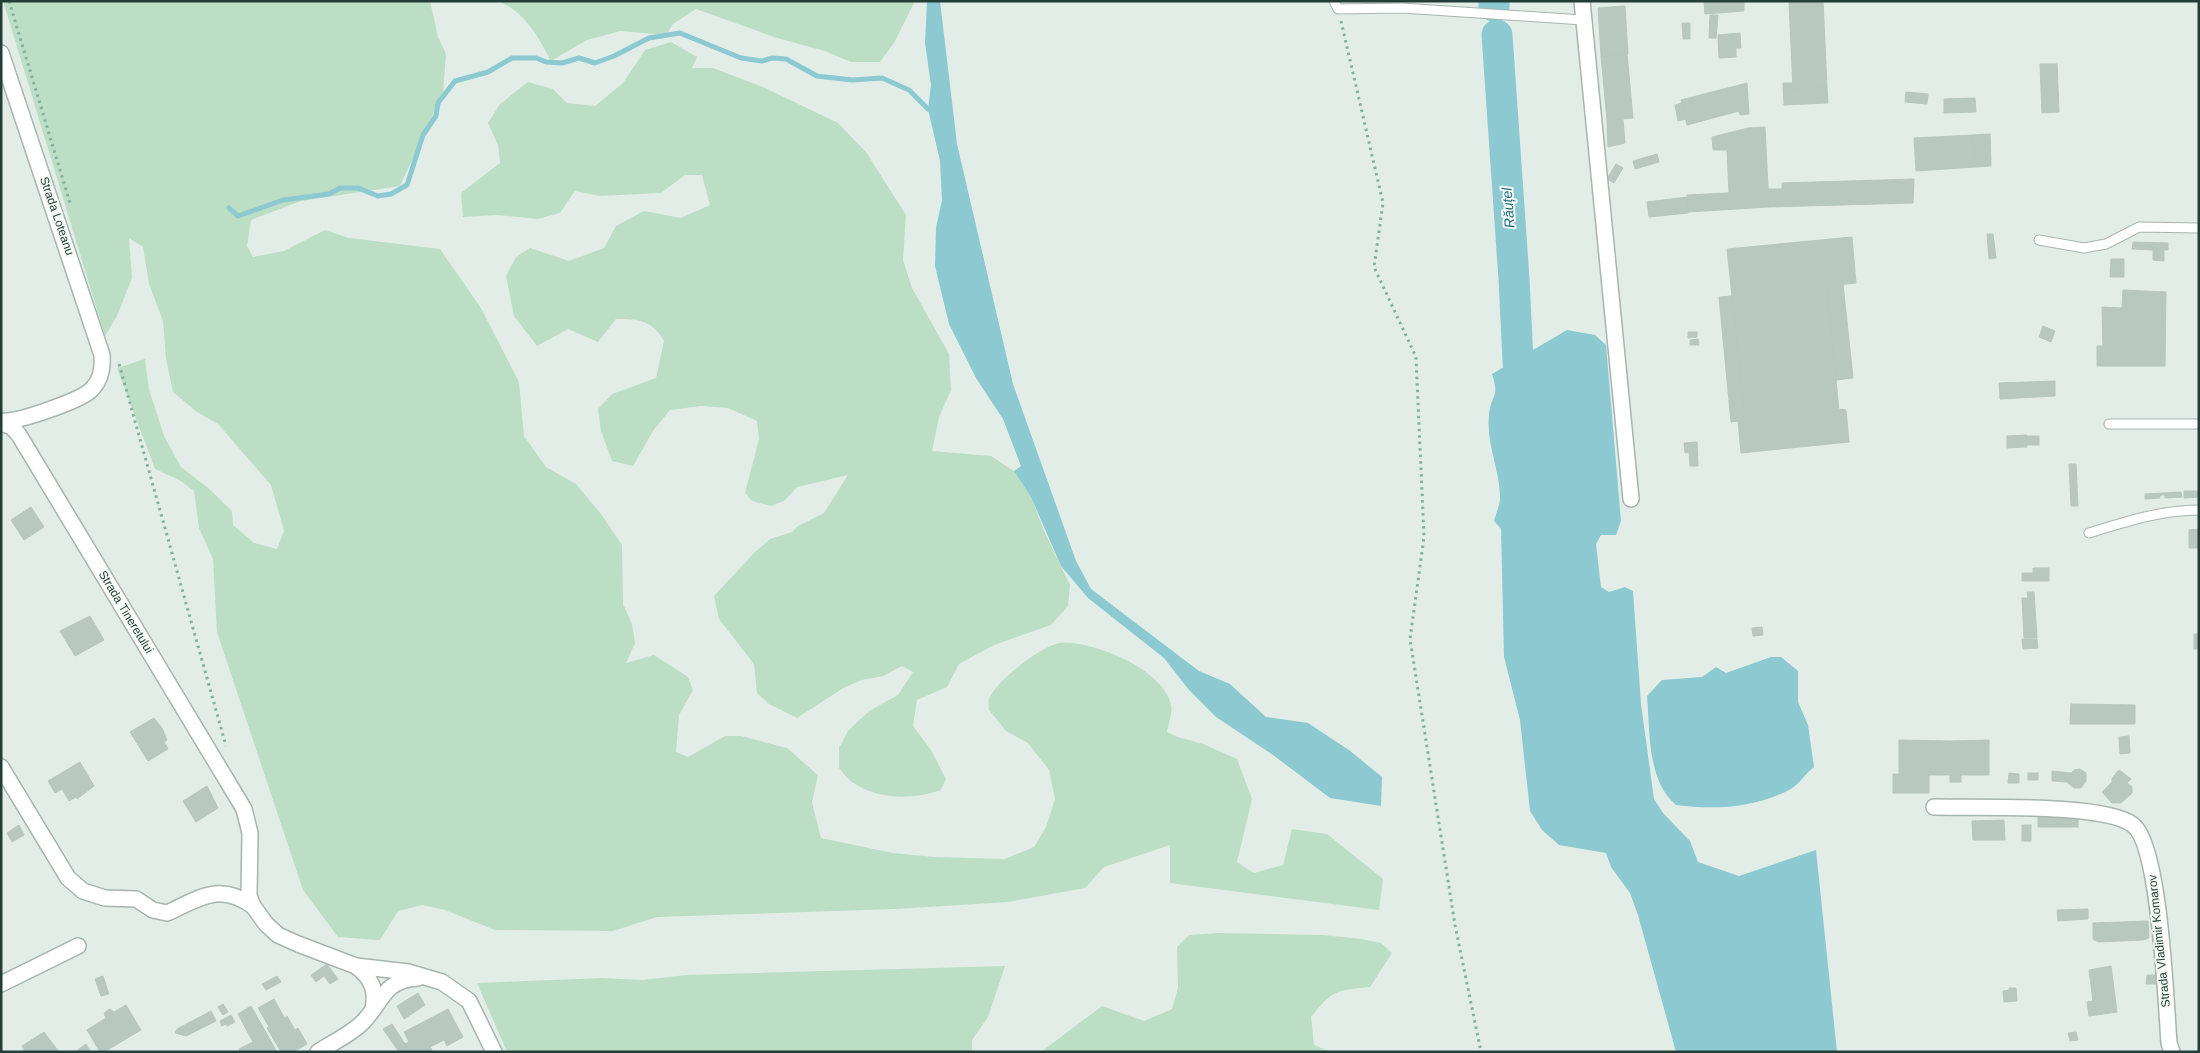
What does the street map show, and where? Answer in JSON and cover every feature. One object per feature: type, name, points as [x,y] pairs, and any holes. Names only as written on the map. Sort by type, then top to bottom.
[{"type":"street","points":[[1582,1],[1631,499]]},
{"type":"street","name":"Strada Loteanu","points":[[1,53],[102,355],[103,369],[98,380],[89,391],[77,398],[16,420],[1,422]]},
{"type":"street","name":"Strada Tineretului","points":[[1,422],[12,427],[19,435],[244,809],[250,833],[248,887],[253,906]]},
{"type":"street","points":[[1,767],[68,878],[83,891],[105,898],[136,899],[160,913],[167,913],[216,892],[240,897],[253,906],[278,935],[356,966],[408,972],[442,982],[469,1001],[494,1052]]},
{"type":"street","name":"Strada Vladimir Komarov","points":[[1934,808],[2075,810],[2120,818],[2134,825],[2144,837],[2155,893],[2169,1043],[2172,1052]]},
{"type":"street","points":[[1,984],[78,946]]},
{"type":"street","points":[[356,966],[368,976],[372,983],[375,1000],[373,1009]]},
{"type":"street","points":[[318,1052],[359,1026],[387,989],[404,979],[420,978],[442,982]]},
{"type":"lane","points":[[1336,5],[1583,20]]},
{"type":"lane","points":[[2039,240],[2084,248],[2106,244],[2139,226],[2199,228]]},
{"type":"lane","points":[[2109,424],[2199,424]]},
{"type":"lane","points":[[2089,533],[2143,517],[2181,510],[2199,510]]},
{"type":"path","points":[[9,1],[71,206]]},
{"type":"path","points":[[1336,5],[1383,203],[1374,267],[1416,357],[1424,537],[1410,639],[1455,925],[1481,1052]]},
{"type":"path","points":[[116,356],[228,753]]},
{"type":"green space","points":[[3,1],[430,1],[438,37],[446,54],[443,93],[400,186],[301,201],[251,220],[247,246],[253,257],[284,251],[325,230],[349,238],[440,249],[481,308],[519,382],[524,436],[546,467],[576,484],[601,514],[622,545],[623,604],[632,624],[635,643],[626,663],[654,655],[688,677],[693,690],[679,715],[676,752],[688,757],[725,736],[741,736],[787,748],[818,775],[812,802],[821,838],[893,853],[934,857],[1005,859],[1034,847],[1046,827],[1055,799],[1049,770],[1028,743],[1006,731],[989,710],[989,699],[1009,674],[1042,650],[1060,643],[1090,646],[1126,660],[1156,680],[1166,692],[1171,705],[1167,732],[1203,744],[1237,759],[1252,799],[1237,862],[1254,873],[1283,865],[1292,829],[1327,834],[1383,879],[1379,910],[1170,883],[1170,845],[1104,867],[1085,888],[1008,902],[895,909],[657,917],[613,931],[495,930],[445,910],[423,905],[398,911],[380,940],[338,937],[303,890],[217,632],[213,559],[199,528],[194,491],[181,481],[155,469],[117,368],[145,359],[149,389],[164,436],[181,467],[207,487],[232,511],[233,525],[254,543],[277,549],[284,531],[271,485],[218,424],[197,412],[173,392],[166,359],[163,321],[149,284],[143,247],[129,238],[132,278],[117,316],[105,336]]},
{"type":"green space","points":[[499,1],[914,1],[914,3],[894,43],[880,62],[851,62],[825,51],[777,38],[696,9],[673,24],[666,35],[620,31],[587,40],[551,61],[536,34],[524,19],[517,12]]},
{"type":"green space","points":[[671,42],[697,57],[692,68],[713,68],[763,87],[838,123],[866,152],[906,215],[903,260],[912,288],[949,354],[951,390],[939,417],[932,451],[991,456],[1014,471],[1031,497],[1045,533],[1070,585],[1068,606],[1051,625],[994,645],[959,664],[947,687],[917,700],[913,726],[931,750],[946,779],[941,790],[919,796],[884,795],[862,788],[852,782],[839,768],[839,748],[848,731],[869,711],[898,695],[913,672],[902,666],[883,676],[862,680],[845,687],[797,718],[769,704],[757,693],[754,664],[719,619],[714,596],[755,552],[770,539],[792,532],[798,526],[824,513],[848,475],[797,487],[784,501],[771,506],[752,501],[745,493],[759,439],[757,421],[728,408],[701,406],[670,410],[653,431],[633,466],[612,461],[601,431],[598,409],[612,394],[656,378],[664,341],[655,329],[644,322],[632,319],[616,319],[598,342],[568,329],[537,346],[514,316],[506,276],[516,257],[530,248],[569,261],[604,248],[616,226],[644,211],[681,218],[710,205],[702,175],[685,175],[661,193],[600,196],[575,191],[560,213],[537,219],[497,215],[463,217],[461,193],[500,163],[498,145],[488,123],[500,104],[528,82],[553,89],[567,103],[595,106],[623,83],[645,50]]},
{"type":"green space","points":[[1219,933],[1323,935],[1361,939],[1381,943],[1392,953],[1370,987],[1350,989],[1330,996],[1311,1017],[1314,1045],[1331,1052],[1041,1052],[1102,1006],[1144,1021],[1172,1009],[1178,988],[1177,947],[1189,935]]},
{"type":"green space","points":[[1005,966],[988,1017],[972,1040],[972,1052],[507,1052],[477,983],[602,978],[643,980],[686,975]]},
{"type":"water","points":[[927,1],[940,1],[957,144],[1013,384],[1076,561],[1091,589],[1199,671],[1230,684],[1266,717],[1308,723],[1349,750],[1382,777],[1381,806],[1330,798],[1273,755],[1216,717],[1189,690],[1164,658],[1088,598],[1061,566],[1031,497],[1014,471],[1021,466],[1003,419],[976,378],[949,324],[935,266],[936,228],[942,200],[940,161],[928,109],[931,85],[925,43]]},
{"type":"water","points":[[1567,330],[1595,335],[1606,345],[1621,521],[1616,535],[1601,535],[1596,544],[1601,587],[1609,592],[1625,587],[1633,591],[1641,704],[1654,799],[1663,813],[1690,841],[1698,862],[1739,876],[1816,850],[1837,1052],[1676,1052],[1638,915],[1630,893],[1611,867],[1606,853],[1559,845],[1542,830],[1530,811],[1520,720],[1504,657],[1501,529],[1494,521],[1500,495],[1489,436],[1489,415],[1495,392],[1492,374]]},
{"type":"water","points":[[1771,657],[1781,657],[1798,671],[1798,702],[1808,725],[1814,767],[1791,789],[1749,804],[1720,807],[1676,805],[1660,783],[1655,769],[1650,740],[1647,696],[1662,680],[1702,677],[1716,667],[1726,673]]},
{"type":"building","points":[[1704,1],[1744,1],[1744,11],[1705,14]]},
{"type":"building","points":[[1789,1],[1823,1],[1827,87],[1793,89]]},
{"type":"building","points":[[1625,6],[1628,54],[1601,56],[1598,8]]},
{"type":"building","points":[[1710,15],[1718,15],[1716,38],[1709,38]]},
{"type":"building","points":[[1682,23],[1690,23],[1690,39],[1683,39]]},
{"type":"building","points":[[1740,33],[1741,48],[1736,48],[1736,57],[1719,58],[1718,35]]},
{"type":"building","points":[[1627,54],[1633,118],[1607,120],[1601,56]]},
{"type":"building","points":[[2040,64],[2057,64],[2059,112],[2042,113]]},
{"type":"building","points":[[1747,83],[1749,114],[1740,115],[1739,111],[1687,125],[1681,100]]},
{"type":"building","points":[[1783,83],[1792,83],[1793,89],[1827,87],[1828,103],[1784,105]]},
{"type":"building","points":[[1906,92],[1928,94],[1927,104],[1905,102]]},
{"type":"building","points":[[1975,98],[1976,112],[1944,113],[1944,99]]},
{"type":"building","points":[[1682,103],[1686,119],[1678,121],[1675,105]]},
{"type":"building","points":[[1623,119],[1625,143],[1608,147],[1607,120]]},
{"type":"building","points":[[1765,127],[1769,207],[1688,212],[1687,195],[1729,193],[1727,150],[1713,150],[1712,137],[1748,128]]},
{"type":"building","points":[[1990,134],[1991,166],[1975,167],[1973,135]]},
{"type":"building","points":[[1973,135],[1975,167],[1916,171],[1914,138]]},
{"type":"building","points":[[1657,154],[1659,162],[1635,169],[1633,161]]},
{"type":"building","points":[[1616,164],[1623,168],[1614,183],[1607,179]]},
{"type":"building","points":[[1914,179],[1913,203],[1769,207],[1768,189],[1782,189],[1782,183]]},
{"type":"building","points":[[1687,197],[1688,213],[1649,217],[1647,202]]},
{"type":"building","points":[[1987,234],[1993,234],[1996,258],[1989,259]]},
{"type":"building","points":[[1852,237],[1856,283],[1827,286],[1839,411],[1745,420],[1727,249]]},
{"type":"building","points":[[2133,242],[2168,243],[2168,250],[2164,250],[2164,261],[2153,260],[2153,250],[2132,249]]},
{"type":"building","points":[[2111,259],[2124,259],[2124,277],[2110,277]]},
{"type":"building","points":[[1843,284],[1853,378],[1836,380],[1827,286]]},
{"type":"building","points":[[2123,290],[2166,292],[2165,366],[2097,366],[2097,346],[2103,346],[2102,307],[2122,308]]},
{"type":"building","points":[[1732,296],[1745,420],[1839,411],[1839,409],[1846,410],[1849,442],[1741,453],[1738,421],[1731,422],[1719,297]]},
{"type":"building","points":[[2043,326],[2055,331],[2051,342],[2039,337]]},
{"type":"building","points":[[1688,332],[1697,332],[1697,337],[1688,338]]},
{"type":"building","points":[[1698,339],[1699,345],[1690,345],[1690,340]]},
{"type":"building","points":[[2055,381],[2055,396],[2000,399],[1999,383]]},
{"type":"building","points":[[2027,435],[2027,447],[2007,448],[2007,436]]},
{"type":"building","points":[[2027,436],[2039,436],[2039,445],[2027,445]]},
{"type":"building","points":[[1697,442],[1698,466],[1690,466],[1689,452],[1685,453],[1684,443]]},
{"type":"building","points":[[2069,464],[2076,464],[2078,506],[2071,506]]},
{"type":"building","points":[[2184,491],[2198,491],[2199,497],[2184,498]]},
{"type":"building","points":[[2181,492],[2182,497],[2165,498],[2165,495],[2160,495],[2160,498],[2145,499],[2145,494]]},
{"type":"building","points":[[31,507],[44,527],[24,540],[11,520]]},
{"type":"building","points":[[2199,529],[2199,548],[2189,548],[2189,530]]},
{"type":"building","points":[[2033,568],[2049,568],[2049,581],[2022,581],[2022,573],[2033,573]]},
{"type":"building","points":[[2027,592],[2034,592],[2037,638],[2024,638],[2022,598],[2028,598]]},
{"type":"building","points":[[90,616],[104,640],[75,656],[60,631]]},
{"type":"building","points":[[1762,627],[1763,635],[1753,636],[1752,628]]},
{"type":"building","points":[[2194,634],[2199,634],[2199,649],[2194,649]]},
{"type":"building","points":[[2022,639],[2037,639],[2038,648],[2023,649]]},
{"type":"building","points":[[2071,704],[2135,705],[2135,724],[2070,724]]},
{"type":"building","points":[[154,718],[162,728],[167,740],[164,742],[168,749],[148,761],[130,732]]},
{"type":"building","points":[[2129,736],[2130,753],[2120,754],[2119,737]]},
{"type":"building","points":[[1899,740],[1950,741],[1950,775],[1929,775],[1929,793],[1899,793]]},
{"type":"building","points":[[1989,740],[1989,775],[1950,775],[1950,741]]},
{"type":"building","points":[[80,762],[94,786],[77,799],[76,797],[69,801],[62,789],[55,793],[48,781]]},
{"type":"building","points":[[2080,769],[2086,773],[2086,781],[2081,788],[2074,788],[2067,782],[2052,781],[2052,771],[2071,773],[2074,770]]},
{"type":"building","points":[[2119,770],[2131,779],[2127,783],[2132,787],[2132,793],[2121,803],[2112,803],[2102,792],[2112,782],[2112,778]]},
{"type":"building","points":[[2009,773],[2019,774],[2019,783],[2008,783]]},
{"type":"building","points":[[2028,773],[2038,773],[2038,780],[2028,780]]},
{"type":"building","points":[[1893,774],[1899,774],[1899,793],[1893,793]]},
{"type":"building","points":[[1950,775],[1961,775],[1961,782],[1950,782]]},
{"type":"building","points":[[207,786],[218,808],[196,822],[183,801]]},
{"type":"building","points":[[2038,814],[2078,814],[2078,827],[2038,827]]},
{"type":"building","points":[[2004,820],[2005,840],[1973,840],[1972,821]]},
{"type":"building","points":[[19,825],[24,835],[12,842],[7,833]]},
{"type":"building","points":[[2022,825],[2031,825],[2031,841],[2022,841]]},
{"type":"building","points":[[2088,909],[2088,919],[2058,921],[2057,910]]},
{"type":"building","points":[[2148,921],[2149,938],[2143,940],[2098,942],[2093,939],[2093,923]]},
{"type":"building","points":[[327,964],[338,979],[330,984],[324,976],[316,982],[311,975]]},
{"type":"building","points":[[2111,966],[2117,1012],[2089,1016],[2087,1002],[2093,1001],[2089,970]]},
{"type":"building","points":[[2147,975],[2156,975],[2156,984],[2146,984]]},
{"type":"building","points":[[103,976],[109,994],[101,996],[95,979]]},
{"type":"building","points":[[277,976],[281,982],[266,990],[262,984]]},
{"type":"building","points":[[2009,988],[2016,988],[2017,1001],[2004,1002],[2003,991],[2009,990]]},
{"type":"building","points":[[418,993],[425,1005],[404,1019],[397,1006]]},
{"type":"building","points":[[274,999],[284,1017],[269,1027],[258,1008]]},
{"type":"building","points":[[223,1004],[228,1012],[223,1015],[218,1007]]},
{"type":"building","points":[[126,1005],[141,1030],[104,1052],[100,1052],[87,1030],[106,1018],[104,1013],[110,1009],[114,1012]]},
{"type":"building","points":[[251,1006],[277,1052],[240,1052],[239,1049],[253,1042],[238,1014]]},
{"type":"building","points":[[448,1009],[463,1037],[447,1046],[444,1040],[430,1047],[433,1052],[399,1052],[407,1047],[405,1044],[409,1042],[404,1032]]},
{"type":"building","points":[[211,1011],[216,1021],[186,1036],[175,1033],[177,1029]]},
{"type":"building","points":[[231,1015],[235,1022],[222,1026],[220,1021]]},
{"type":"building","points":[[287,1016],[295,1030],[298,1028],[307,1044],[293,1052],[281,1052],[267,1028]]},
{"type":"building","points":[[392,1024],[407,1047],[399,1052],[383,1029]]},
{"type":"building","points":[[44,1032],[59,1052],[25,1052],[22,1046]]},
{"type":"building","points":[[2076,1032],[2078,1040],[2070,1041],[2068,1033]]},
{"type":"building","points":[[86,1044],[91,1052],[75,1052]]},
{"type":"waterway","name":"Răuțel","points":[[1494,1],[1494,6]]},
{"type":"waterway","points":[[229,208],[238,216],[283,200],[329,194],[340,188],[358,188],[378,196],[391,194],[407,185],[423,135],[436,116],[438,103],[455,81],[488,72],[512,58],[536,58],[546,62],[562,63],[579,58],[595,63],[614,56],[649,38],[680,33],[741,58],[762,61],[772,58],[786,59],[817,76],[852,80],[882,78],[909,90],[928,109]]},
{"type":"waterway","name":"Răuțel","points":[[1497,35],[1519,381],[1522,401]]}]
